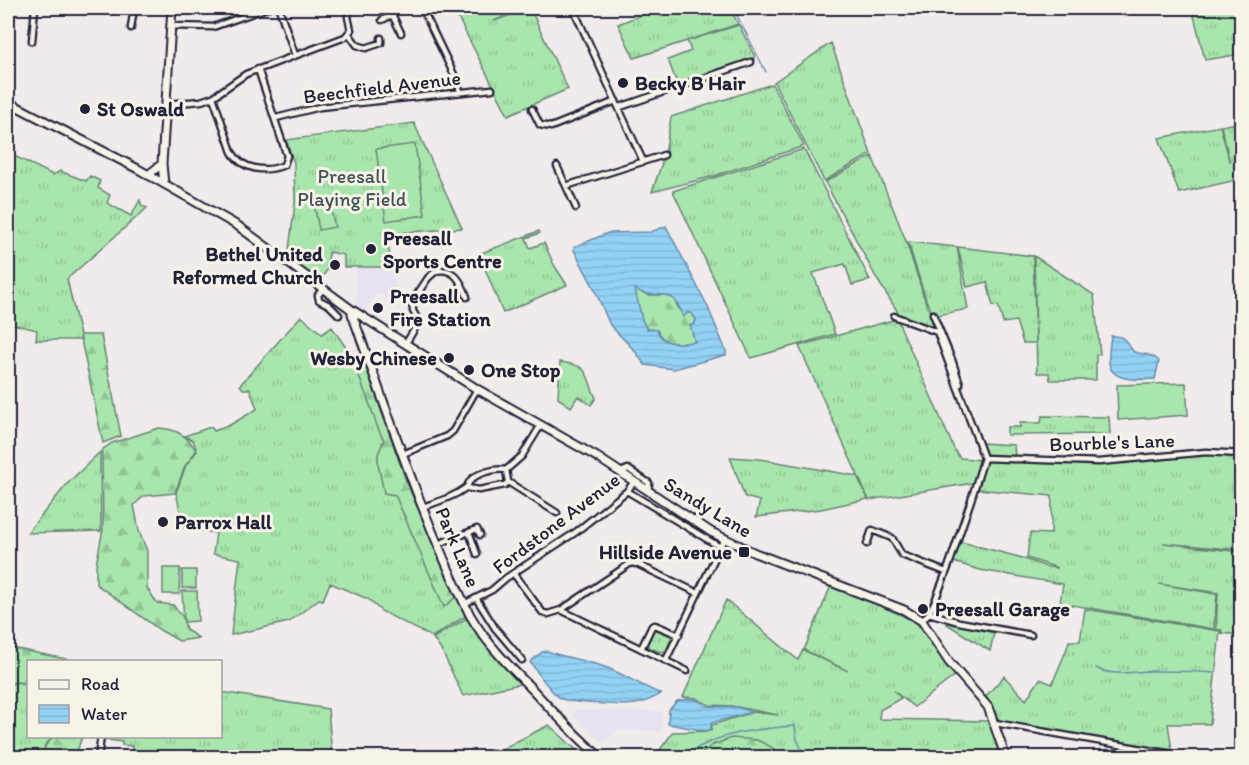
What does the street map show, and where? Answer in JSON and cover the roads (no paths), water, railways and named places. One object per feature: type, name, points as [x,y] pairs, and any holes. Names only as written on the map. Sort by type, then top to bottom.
[{"type":"main road","points":[[162,183],[171,8]]},
{"type":"main road","name":"Sandy Lane","points":[[8,102],[148,175],[248,232],[352,310],[477,388],[621,472],[724,539],[755,554],[904,610],[922,621],[949,662],[988,707],[1006,758]]},
{"type":"main road","points":[[148,175],[162,164]]},
{"type":"main road","name":"Park Lane","points":[[352,310],[358,332],[423,507],[464,604],[478,628],[509,666],[601,758]]},
{"type":"main road","points":[[358,332],[369,320]]},
{"type":"street","points":[[32,41],[35,8]]},
{"type":"street","points":[[131,28],[134,8]]},
{"type":"street","points":[[170,26],[213,27],[267,8]]},
{"type":"street","points":[[279,8],[295,55]]},
{"type":"street","points":[[349,34],[351,30],[348,17],[350,8]]},
{"type":"street","points":[[389,8],[401,33]]},
{"type":"street","points":[[422,8],[458,83],[460,92]]},
{"type":"street","points":[[573,8],[643,161]]},
{"type":"street","points":[[382,20],[392,15]]},
{"type":"street","points":[[166,104],[195,102],[213,96],[246,74],[349,34]]},
{"type":"street","points":[[349,34],[357,45],[366,48],[381,43],[381,38]]},
{"type":"street","points":[[620,107],[751,62]]},
{"type":"street","points":[[213,96],[232,152],[237,160],[252,168],[280,167],[287,162],[287,156],[258,69]]},
{"type":"street","name":"Beechfield Avenue","points":[[276,118],[320,108],[492,89]]},
{"type":"street","points":[[532,109],[540,125],[546,128],[616,101]]},
{"type":"street","points":[[566,186],[664,155]]},
{"type":"street","points":[[557,166],[576,208]]},
{"type":"street","points":[[406,343],[419,322],[413,311],[413,299],[436,271],[446,270],[455,275],[463,285],[467,297]]},
{"type":"street","points":[[323,289],[317,298],[339,315]]},
{"type":"street","points":[[933,314],[957,375],[960,393]]},
{"type":"street","points":[[894,316],[937,332],[984,458],[960,536],[929,613],[922,621]]},
{"type":"street","points":[[403,454],[447,436],[453,430],[477,388]]},
{"type":"street","points":[[467,488],[471,479],[477,476],[497,469],[506,470],[522,456],[541,425]]},
{"type":"street","name":"Bourble's Lane","points":[[984,458],[1099,462],[1206,452],[1242,454]]},
{"type":"street","points":[[621,472],[628,469],[649,483],[648,491]]},
{"type":"street","points":[[506,470],[508,482],[557,513]]},
{"type":"street","points":[[423,507],[467,488],[486,489],[508,482]]},
{"type":"street","name":"Fordstone Avenue","points":[[464,604],[492,591],[513,573],[576,532],[627,491],[634,482]]},
{"type":"street","name":"Sandy Lane","points":[[627,491],[720,547]]},
{"type":"street","points":[[438,544],[477,529],[480,535]]},
{"type":"street","points":[[867,544],[873,530],[892,538],[902,555],[946,572]]},
{"type":"street","points":[[469,532],[477,554]]},
{"type":"street","points":[[666,660],[724,539]]},
{"type":"street","points":[[513,573],[543,613],[548,614],[561,610],[634,563],[698,593]]},
{"type":"street","name":"Park Lane","points":[[476,598],[495,628],[522,660]]},
{"type":"street","points":[[561,610],[687,671]]},
{"type":"street","points":[[929,613],[959,622],[1031,635]]},
{"type":"street","points":[[641,649],[652,626],[655,625],[679,635]]},
{"type":"street","points":[[995,723],[1194,758]]},
{"type":"street","points":[[98,758],[101,738]]},
{"type":"water","points":[[666,226],[707,305],[726,355],[674,369],[645,365],[610,325],[574,247],[608,233],[651,232]],"holes":[[[635,289],[642,293],[668,296],[674,299],[683,317],[691,313],[696,319],[695,324],[690,325],[695,342],[668,342],[657,330],[647,329],[642,320]]]},
{"type":"water","points":[[1111,336],[1120,337],[1126,341],[1134,352],[1156,358],[1159,361],[1155,379],[1131,379],[1116,374],[1109,365]]},
{"type":"water","points":[[547,651],[602,666],[661,694],[642,703],[629,705],[565,700],[547,686],[530,662],[542,652]]},
{"type":"water","points":[[697,700],[706,706],[737,707],[752,712],[711,723],[711,729],[706,731],[668,724],[669,710],[677,701]]},
{"type":"waterway","points":[[733,8],[766,72]]},
{"type":"waterway","points":[[1096,668],[1116,673],[1160,671],[1214,673]]},
{"type":"waterway","points":[[794,722],[797,739],[805,758]]},
{"type":"waterway","points":[[694,750],[730,735],[795,726]]},
{"type":"place","name":"Becky B Hair","points":[[623,83]]},
{"type":"place","name":"St Oswald","points":[[85,109]]},
{"type":"place","name":"Preesall Sports Centre","points":[[371,249]]},
{"type":"place","name":"Bethel United Reformed Church","points":[[335,265]]},
{"type":"place","name":"Preesall Fire Station","points":[[378,308]]},
{"type":"place","name":"Wesby Chinese","points":[[449,358]]},
{"type":"place","name":"One Stop","points":[[469,370]]},
{"type":"place","name":"Parrox Hall","points":[[163,522]]},
{"type":"place","name":"Hillside Avenue","points":[[744,552]]},
{"type":"place","name":"Preesall Garage","points":[[923,609]]},
{"type":"park label","name":"Preesall Playing Field","points":[[352,188]]}]
